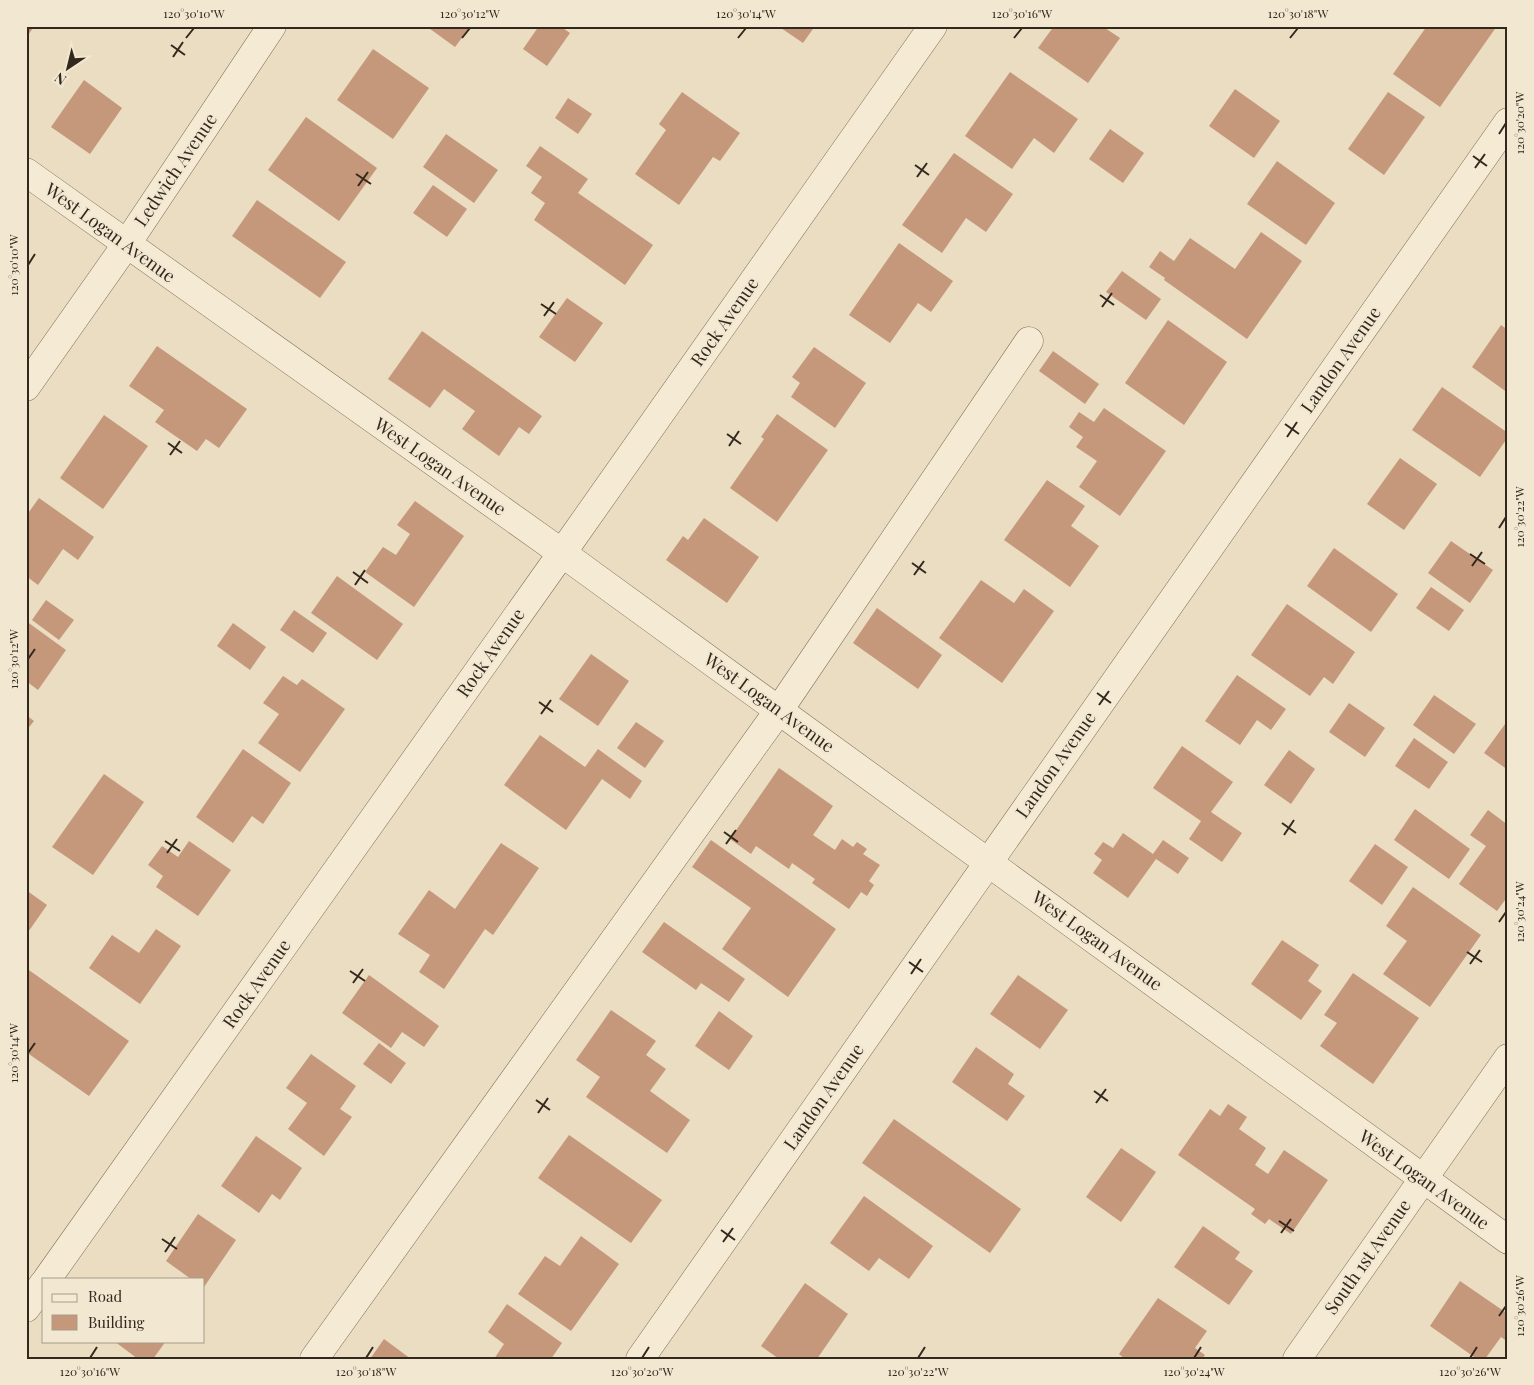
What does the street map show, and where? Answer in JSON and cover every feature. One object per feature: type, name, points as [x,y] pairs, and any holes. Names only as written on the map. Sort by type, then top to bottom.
[{"type":"street","name":"Ledwich Avenue","points":[[26,387],[126,245],[272,26]]},
{"type":"street","name":"Rock Avenue","points":[[48,1278],[933,26]]},
{"type":"street","name":"Landon Avenue","points":[[640,1359],[1508,122]]},
{"type":"street","name":"West Logan Avenue","points":[[26,172],[126,245],[562,553],[1508,1240]]},
{"type":"street","points":[[314,1359],[779,710],[1029,341]]},
{"type":"street","name":"South 1st Avenue","points":[[1297,1359],[1508,1058]]},
{"type":"street","points":[[26,1308],[42,1286]]},
{"type":"building","points":[[26,26],[33,28],[26,38]]},
{"type":"building","points":[[426,26],[471,26],[455,47]]},
{"type":"building","points":[[539,26],[560,26],[570,33],[547,66],[523,49]]},
{"type":"building","points":[[778,26],[815,26],[803,43]]},
{"type":"building","points":[[1054,26],[1102,26],[1120,38],[1088,83],[1038,48]]},
{"type":"building","points":[[1427,26],[1497,26],[1440,107],[1393,74]]},
{"type":"building","points":[[373,49],[429,88],[393,139],[337,100]]},
{"type":"building","points":[[1010,72],[1078,119],[1054,153],[1034,138],[1012,169],[965,136]]},
{"type":"building","points":[[84,80],[122,108],[90,154],[51,127]]},
{"type":"building","points":[[1235,89],[1280,121],[1254,158],[1209,126]]},
{"type":"building","points":[[682,92],[740,133],[720,161],[713,157],[679,205],[635,174],[666,130],[659,124]]},
{"type":"building","points":[[1388,92],[1425,117],[1384,175],[1348,149]]},
{"type":"building","points":[[568,98],[592,114],[578,134],[555,118]]},
{"type":"building","points":[[306,117],[377,168],[339,221],[268,170]]},
{"type":"building","points":[[1110,129],[1144,153],[1123,183],[1089,159]]},
{"type":"building","points":[[446,134],[498,170],[474,203],[423,167]]},
{"type":"building","points":[[540,146],[588,179],[578,193],[653,245],[625,285],[534,220],[545,203],[531,193],[542,177],[526,166]]},
{"type":"building","points":[[954,153],[1013,194],[986,232],[966,218],[942,253],[902,225]]},
{"type":"building","points":[[1277,161],[1335,203],[1306,245],[1247,204]]},
{"type":"building","points":[[433,185],[467,209],[447,237],[413,213]]},
{"type":"building","points":[[257,200],[346,262],[320,298],[232,236]]},
{"type":"building","points":[[1261,232],[1302,261],[1247,339],[1164,280],[1165,278],[1149,267],[1160,251],[1174,261],[1190,238],[1235,269]]},
{"type":"building","points":[[899,243],[953,281],[931,312],[918,303],[890,343],[849,315]]},
{"type":"building","points":[[1122,271],[1161,299],[1146,320],[1106,292]]},
{"type":"building","points":[[567,298],[603,323],[575,362],[539,337]]},
{"type":"building","points":[[1168,320],[1227,362],[1184,425],[1125,383]]},
{"type":"building","points":[[1501,325],[1508,330],[1508,393],[1472,367]]},
{"type":"building","points":[[422,331],[542,416],[529,434],[519,427],[499,456],[462,429],[475,411],[444,389],[430,408],[388,379]]},
{"type":"building","points":[[157,346],[247,409],[219,448],[206,439],[197,451],[155,422],[164,410],[129,386]]},
{"type":"building","points":[[814,347],[866,383],[835,428],[791,397],[800,383],[792,377]]},
{"type":"building","points":[[1053,351],[1099,384],[1085,404],[1039,371]]},
{"type":"building","points":[[1442,387],[1508,433],[1508,437],[1480,477],[1412,430]]},
{"type":"building","points":[[1104,408],[1166,451],[1120,516],[1079,487],[1097,461],[1076,447],[1083,437],[1069,427],[1079,412],[1094,422]]},
{"type":"building","points":[[777,414],[828,450],[777,522],[730,488],[764,439],[761,437]]},
{"type":"building","points":[[104,415],[148,446],[103,509],[60,478]]},
{"type":"building","points":[[1400,458],[1437,484],[1404,530],[1367,504]]},
{"type":"building","points":[[1047,480],[1085,506],[1071,526],[1099,546],[1070,587],[1004,540]]},
{"type":"building","points":[[39,498],[94,537],[78,560],[63,549],[38,585],[26,576],[26,516]]},
{"type":"building","points":[[415,501],[464,536],[414,607],[365,572],[383,547],[396,555],[410,534],[397,525]]},
{"type":"building","points":[[704,518],[759,557],[727,603],[666,560],[683,536],[688,540]]},
{"type":"building","points":[[1451,541],[1493,570],[1470,603],[1428,573]]},
{"type":"building","points":[[1334,548],[1398,594],[1371,632],[1307,586]]},
{"type":"building","points":[[337,576],[403,624],[377,660],[311,613]]},
{"type":"building","points":[[981,580],[1014,603],[1024,589],[1054,611],[1002,683],[939,638]]},
{"type":"building","points":[[1431,587],[1464,610],[1449,631],[1416,608]]},
{"type":"building","points":[[46,600],[74,620],[59,640],[32,620]]},
{"type":"building","points":[[1287,604],[1355,652],[1333,684],[1324,677],[1310,696],[1251,655]]},
{"type":"building","points":[[877,608],[942,655],[918,689],[853,643]]},
{"type":"building","points":[[294,610],[327,633],[313,653],[280,630]]},
{"type":"building","points":[[26,621],[66,650],[38,690],[26,681]]},
{"type":"building","points":[[233,623],[266,647],[250,670],[217,646]]},
{"type":"building","points":[[591,654],[629,681],[598,726],[559,699]]},
{"type":"building","points":[[1237,675],[1286,709],[1271,730],[1257,720],[1240,745],[1205,721]]},
{"type":"building","points":[[283,676],[297,685],[302,679],[345,709],[300,772],[258,743],[279,714],[263,703]]},
{"type":"building","points":[[1434,695],[1476,724],[1454,754],[1413,725]]},
{"type":"building","points":[[1349,703],[1385,728],[1365,757],[1329,732]]},
{"type":"building","points":[[26,715],[34,721],[26,731]]},
{"type":"building","points":[[1508,720],[1508,770],[1484,753]]},
{"type":"building","points":[[636,722],[664,741],[645,768],[617,748]]},
{"type":"building","points":[[540,735],[585,767],[598,749],[642,781],[630,799],[602,779],[566,830],[504,785]]},
{"type":"building","points":[[1414,738],[1448,762],[1429,789],[1395,766]]},
{"type":"building","points":[[1182,746],[1233,782],[1211,812],[1242,833],[1222,862],[1189,839],[1201,821],[1153,788]]},
{"type":"building","points":[[243,749],[291,783],[263,824],[252,816],[233,843],[196,817]]},
{"type":"building","points":[[1289,750],[1315,769],[1291,804],[1264,785]]},
{"type":"building","points":[[779,768],[833,806],[813,835],[835,850],[842,839],[853,847],[857,842],[867,849],[863,854],[880,865],[869,881],[874,885],[867,896],[861,892],[849,909],[812,883],[815,879],[792,863],[789,869],[756,846],[751,854],[730,839]]},
{"type":"building","points":[[104,774],[144,802],[93,875],[52,847]]},
{"type":"building","points":[[1415,809],[1470,849],[1449,879],[1394,840]]},
{"type":"building","points":[[1488,810],[1508,825],[1508,896],[1497,911],[1459,884],[1486,846],[1470,835]]},
{"type":"building","points":[[1123,833],[1153,854],[1163,840],[1189,858],[1178,874],[1156,859],[1128,898],[1093,873],[1102,860],[1094,854],[1103,842],[1113,848]]},
{"type":"building","points":[[711,840],[836,929],[788,997],[722,949],[751,908],[692,867]]},
{"type":"building","points":[[189,841],[231,870],[198,916],[156,887],[163,876],[148,865],[162,846],[178,857]]},
{"type":"building","points":[[501,843],[539,868],[493,935],[485,929],[444,989],[419,972],[430,955],[398,934],[429,890],[455,909]]},
{"type":"building","points":[[1375,844],[1408,867],[1382,905],[1349,881]]},
{"type":"building","points":[[1413,887],[1481,935],[1430,1007],[1383,974],[1407,941],[1386,926]]},
{"type":"building","points":[[26,890],[47,905],[26,935]]},
{"type":"building","points":[[664,922],[745,979],[729,1002],[701,983],[696,990],[642,952]]},
{"type":"building","points":[[156,929],[181,946],[140,1004],[89,968],[112,935],[139,953]]},
{"type":"building","points":[[1282,940],[1319,965],[1308,981],[1322,991],[1301,1020],[1251,984]]},
{"type":"building","points":[[26,968],[129,1041],[89,1096],[26,1052]]},
{"type":"building","points":[[1353,973],[1419,1018],[1373,1084],[1320,1046],[1337,1023],[1324,1015]]},
{"type":"building","points":[[369,975],[439,1026],[424,1047],[402,1032],[391,1048],[342,1013]]},
{"type":"building","points":[[1018,975],[1068,1010],[1040,1049],[990,1014]]},
{"type":"building","points":[[611,1010],[656,1041],[646,1055],[666,1069],[650,1091],[690,1120],[667,1153],[586,1097],[600,1077],[576,1060]]},
{"type":"building","points":[[719,1011],[753,1036],[729,1070],[695,1046]]},
{"type":"building","points":[[379,1043],[406,1063],[391,1084],[363,1064]]},
{"type":"building","points":[[976,1047],[1014,1074],[1008,1084],[1025,1096],[1007,1121],[952,1082]]},
{"type":"building","points":[[311,1054],[356,1086],[340,1109],[352,1117],[324,1156],[288,1129],[307,1103],[286,1088]]},
{"type":"building","points":[[1228,1104],[1247,1117],[1239,1129],[1266,1148],[1255,1165],[1268,1174],[1284,1150],[1328,1180],[1291,1234],[1269,1219],[1265,1224],[1251,1214],[1255,1209],[1178,1155],[1210,1109],[1220,1116]]},
{"type":"building","points":[[894,1119],[1021,1209],[990,1253],[862,1163]]},
{"type":"building","points":[[569,1135],[662,1200],[631,1243],[538,1178]]},
{"type":"building","points":[[256,1136],[302,1168],[280,1200],[272,1194],[259,1213],[221,1186]]},
{"type":"building","points":[[1121,1148],[1156,1172],[1121,1222],[1086,1197]]},
{"type":"building","points":[[864,1196],[933,1246],[909,1279],[879,1258],[869,1271],[830,1243]]},
{"type":"building","points":[[198,1214],[236,1240],[205,1286],[205,1278],[190,1278],[166,1261]]},
{"type":"building","points":[[1203,1226],[1240,1252],[1235,1259],[1253,1271],[1229,1305],[1174,1267]]},
{"type":"building","points":[[581,1236],[619,1264],[571,1331],[518,1294],[545,1256],[560,1266]]},
{"type":"building","points":[[1460,1281],[1508,1314],[1508,1342],[1501,1337],[1485,1359],[1477,1359],[1430,1326]]},
{"type":"building","points":[[805,1283],[848,1314],[817,1359],[779,1359],[761,1346]]},
{"type":"building","points":[[1158,1298],[1207,1331],[1195,1348],[1205,1355],[1202,1359],[1125,1359],[1119,1354]]},
{"type":"building","points":[[507,1304],[562,1343],[551,1359],[494,1359],[504,1344],[488,1332]]},
{"type":"building","points":[[384,1339],[411,1359],[370,1359]]},
{"type":"building","points":[[115,1342],[165,1342],[153,1359],[138,1359]]}]
